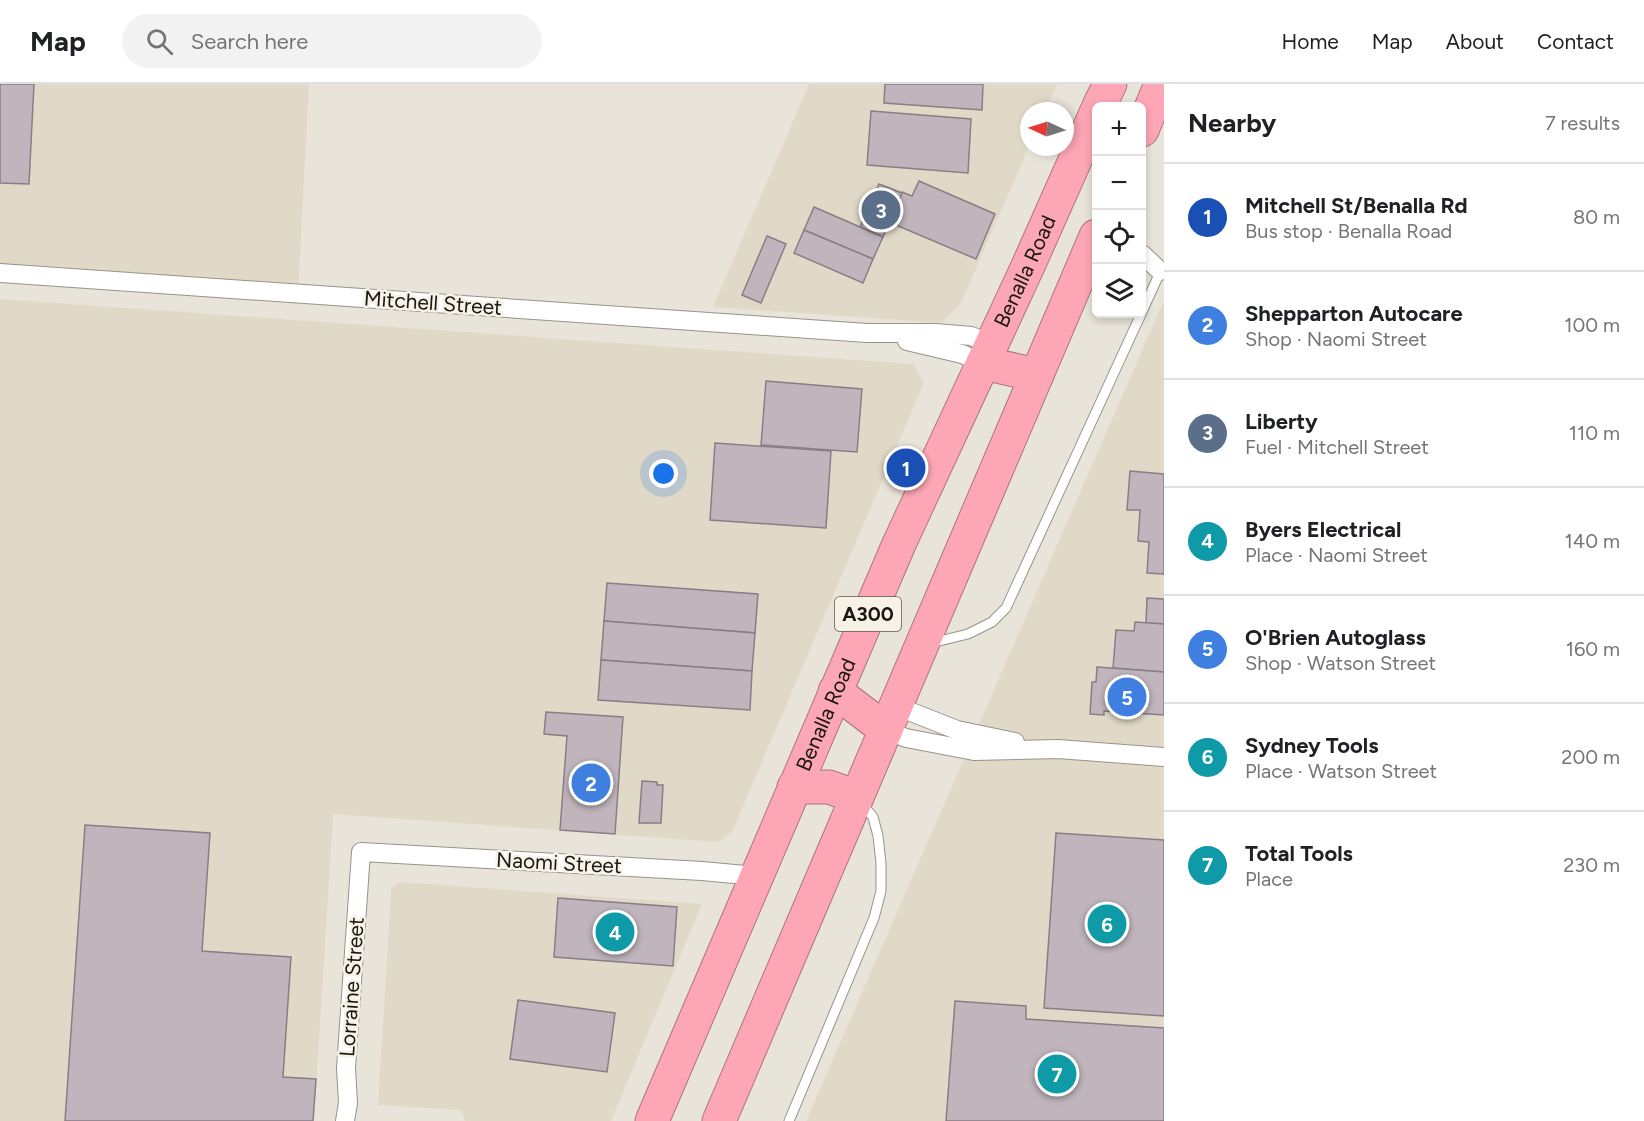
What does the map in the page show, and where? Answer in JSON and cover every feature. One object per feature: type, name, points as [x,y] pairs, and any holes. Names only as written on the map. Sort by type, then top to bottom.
[{"type":"highway","points":[[1102,102],[1110,84]]},
{"type":"highway","points":[[1146,120],[1161,84]]},
{"type":"highway","name":"Benalla Road","points":[[652,1121],[899,544],[1092,122]]},
{"type":"highway","name":"A300","points":[[719,1121],[1037,375],[1089,273],[1092,257]]},
{"type":"highway","points":[[987,353],[1037,375]]},
{"type":"highway","points":[[835,692],[891,718]]},
{"type":"highway","points":[[794,787],[829,787],[857,797]]},
{"type":"street","points":[[1146,257],[1163,268]]},
{"type":"street","points":[[1146,271],[1163,268]]},
{"type":"street","name":"Mitchell Street","points":[[0,273],[867,333],[962,354],[987,353]]},
{"type":"street","points":[[891,718],[906,738],[974,751],[1058,749]]},
{"type":"street","points":[[891,718],[1058,749],[1164,757]]},
{"type":"street","name":"Naomi Street","points":[[361,852],[756,876]]},
{"type":"street","name":"Lorraine Street","points":[[345,1121],[348,1103],[346,1068],[361,852]]},
{"type":"lane","points":[[1146,303],[1163,268]]},
{"type":"lane","points":[[922,645],[968,634],[992,622],[1006,608],[1139,318]]},
{"type":"lane","points":[[789,1121],[874,918],[881,891],[881,863],[876,826],[873,817],[857,797]]},
{"type":"shaded area","points":[[0,84],[309,84],[298,294],[0,273]]},
{"type":"shaded area","points":[[809,84],[1057,84],[1049,102],[1020,102],[1020,156],[1025,156],[961,303],[941,323],[713,307]]},
{"type":"shaded area","points":[[0,299],[913,364],[924,383],[732,832],[719,842],[333,814],[314,1121],[0,1121]]},
{"type":"shaded area","points":[[1164,300],[1164,1121],[806,1121]]},
{"type":"shaded area","points":[[400,882],[702,904],[611,1121],[465,1121],[461,1110],[378,1105],[391,889]]},
{"type":"building","points":[[0,84],[34,84],[29,184],[0,183]]},
{"type":"building","points":[[885,84],[983,84],[982,110],[884,103]]},
{"type":"building","points":[[871,111],[971,119],[968,173],[867,165]]},
{"type":"building","points":[[919,181],[995,214],[976,259],[889,222],[902,192],[912,196]]},
{"type":"building","points":[[879,184],[902,193],[883,237],[860,227]]},
{"type":"building","points":[[814,207],[883,237],[873,259],[804,230]]},
{"type":"building","points":[[804,230],[873,259],[863,283],[794,253]]},
{"type":"building","points":[[767,236],[786,244],[761,303],[742,295]]},
{"type":"building","points":[[766,381],[862,389],[857,452],[761,445]]},
{"type":"building","points":[[715,443],[831,451],[826,528],[710,520]]},
{"type":"building","points":[[1130,471],[1164,474],[1164,574],[1147,573],[1149,542],[1138,541],[1140,510],[1127,510]]},
{"type":"building","points":[[607,583],[758,594],[755,633],[604,621]]},
{"type":"building","points":[[1147,598],[1164,599],[1164,624],[1146,623]]},
{"type":"building","points":[[604,621],[755,633],[752,671],[601,660]]},
{"type":"building","points":[[1135,622],[1164,624],[1164,672],[1113,668],[1116,630],[1134,631]]},
{"type":"building","points":[[601,660],[752,671],[750,710],[598,700]]},
{"type":"building","points":[[1097,667],[1164,672],[1164,715],[1104,711],[1104,715],[1090,714],[1092,682],[1096,682]]},
{"type":"building","points":[[546,712],[623,717],[615,834],[560,830],[567,736],[544,734]]},
{"type":"building","points":[[642,781],[657,782],[657,785],[663,785],[661,823],[639,823]]},
{"type":"building","points":[[85,825],[210,833],[202,951],[291,957],[283,1077],[316,1079],[313,1121],[65,1121]]},
{"type":"building","points":[[1056,833],[1164,840],[1164,1016],[1044,1008]]},
{"type":"building","points":[[558,898],[677,907],[673,966],[554,957]]},
{"type":"building","points":[[518,1000],[615,1013],[607,1072],[510,1059]]},
{"type":"building","points":[[955,1001],[1026,1006],[1026,1019],[1164,1028],[1164,1121],[946,1121]]},
{"type":"place","name":"Liberty","points":[[881,210]]},
{"type":"place","name":"Mitchell St/Benalla Rd","points":[[906,468]]},
{"type":"place","name":"O'Brien Autoglass","points":[[1127,697]]},
{"type":"place","name":"Shepparton Autocare","points":[[591,783]]},
{"type":"place","name":"Sydney Tools","points":[[1107,924]]},
{"type":"place","name":"Byers Electrical","points":[[615,932]]},
{"type":"place","name":"Total Tools","points":[[1057,1074]]}]
